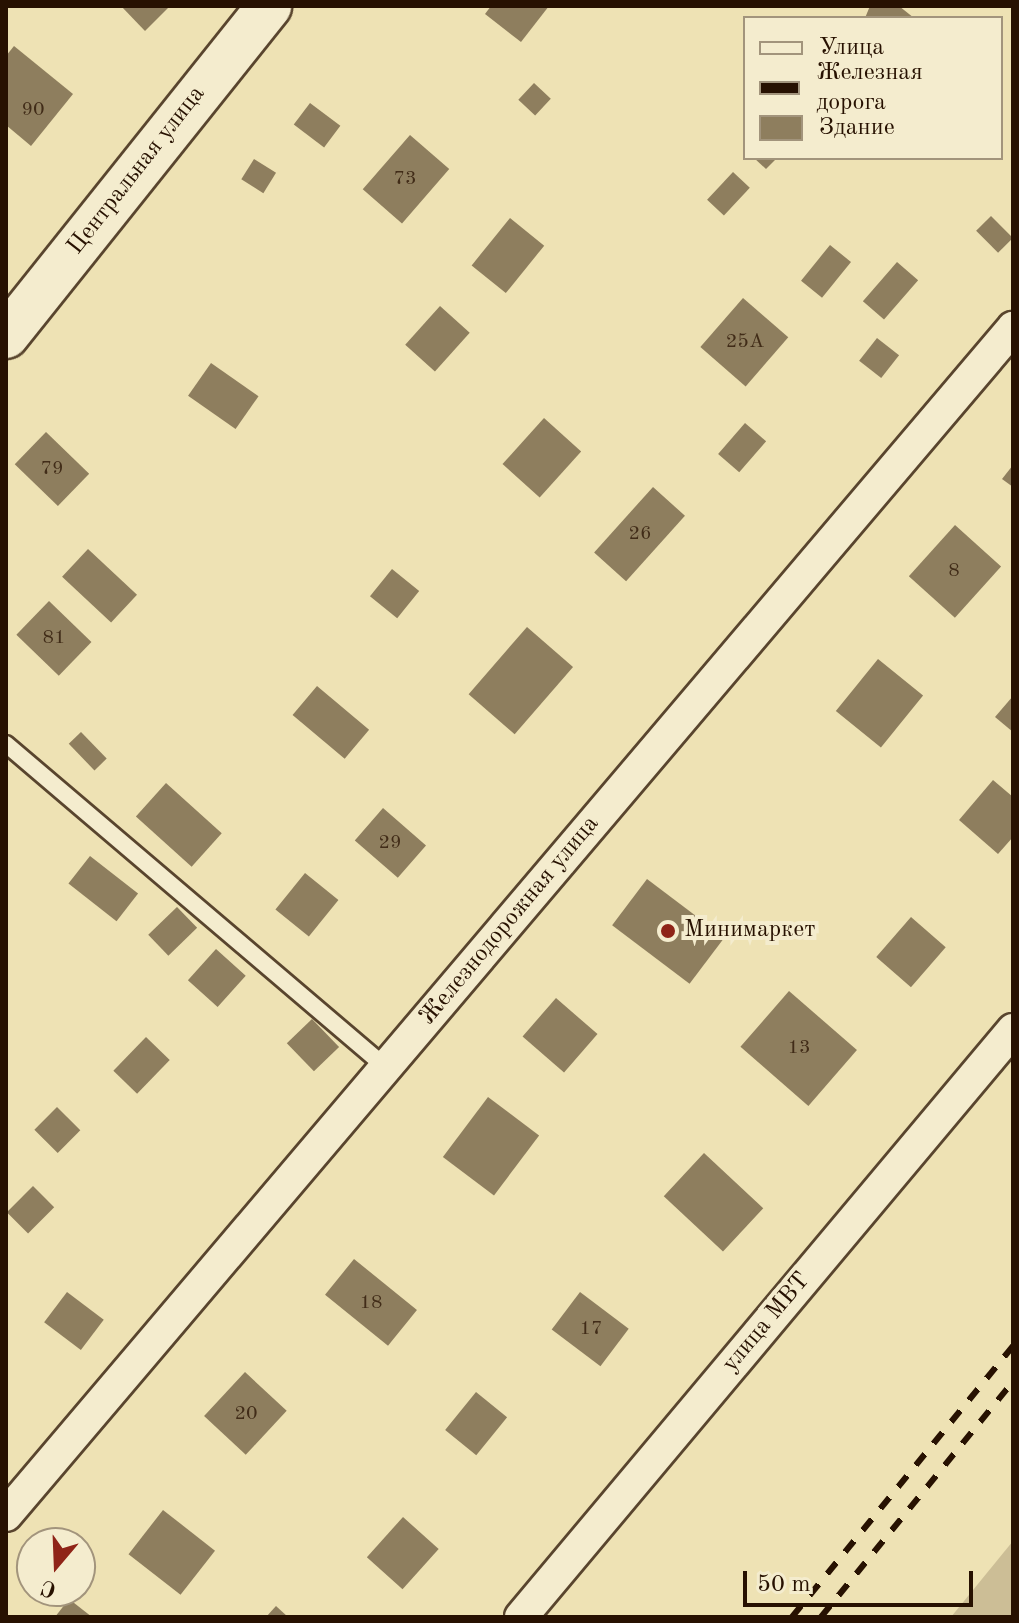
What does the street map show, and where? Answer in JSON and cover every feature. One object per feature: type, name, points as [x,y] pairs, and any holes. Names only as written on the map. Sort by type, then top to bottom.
[{"type":"street","name":"Центральная улица","points":[[6,336],[269,6]]},
{"type":"street","name":"Железнодорожная улица","points":[[6,1515],[1013,328]]},
{"type":"street","name":"улица МВТ","points":[[521,1617],[1013,1030]]},
{"type":"lane","points":[[6,744],[386,1067]]},
{"type":"shaded area","points":[[1013,1541],[1013,1617],[951,1617]]},
{"type":"building","points":[[121,6],[170,6],[145,31]]},
{"type":"building","points":[[491,6],[549,6],[521,42],[485,14]]},
{"type":"building","points":[[870,6],[899,6],[912,16],[866,16]]},
{"type":"building","points":[[14,46],[73,94],[31,146],[6,125],[6,56]]},
{"type":"building","points":[[534,83],[551,99],[535,116],[518,100]]},
{"type":"building","points":[[310,103],[340,126],[324,147],[294,125]]},
{"type":"building","points":[[410,135],[449,169],[402,223],[363,189]]},
{"type":"building","points":[[254,159],[276,173],[263,193],[241,179]]},
{"type":"building","points":[[756,160],[775,160],[766,169]]},
{"type":"building","points":[[733,172],[750,188],[724,215],[707,200]]},
{"type":"building","points":[[991,216],[1013,238],[998,253],[976,231]]},
{"type":"building","points":[[510,218],[544,246],[506,293],[472,265]]},
{"type":"building","points":[[830,245],[851,262],[822,298],[801,281]]},
{"type":"building","points":[[897,262],[918,280],[884,320],[863,301]]},
{"type":"building","points":[[743,298],[788,337],[746,386],[700,347]]},
{"type":"building","points":[[440,306],[470,333],[435,371],[405,345]]},
{"type":"building","points":[[877,338],[899,355],[881,378],[859,361]]},
{"type":"building","points":[[211,363],[259,396],[236,429],[188,396]]},
{"type":"building","points":[[544,418],[581,451],[540,498],[503,464]]},
{"type":"building","points":[[745,423],[766,441],[739,472],[718,454]]},
{"type":"building","points":[[46,432],[89,474],[58,506],[15,464]]},
{"type":"building","points":[[1013,465],[1013,487],[1002,479]]},
{"type":"building","points":[[653,487],[685,516],[626,581],[594,552]]},
{"type":"building","points":[[955,525],[1001,566],[955,618],[909,576]]},
{"type":"building","points":[[88,549],[137,595],[111,622],[62,577]]},
{"type":"building","points":[[392,569],[419,591],[397,618],[370,596]]},
{"type":"building","points":[[49,601],[91,642],[59,676],[16,635]]},
{"type":"building","points":[[527,627],[573,667],[515,734],[469,694]]},
{"type":"building","points":[[878,659],[923,696],[881,748],[836,711]]},
{"type":"building","points":[[317,686],[369,730],[345,759],[293,715]]},
{"type":"building","points":[[1013,696],[1013,732],[995,717]]},
{"type":"building","points":[[81,732],[107,759],[94,770],[69,744]]},
{"type":"building","points":[[993,780],[1013,797],[1013,837],[998,854],[959,820]]},
{"type":"building","points":[[166,783],[222,833],[192,867],[136,816]]},
{"type":"building","points":[[383,808],[426,845],[398,878],[355,840]]},
{"type":"building","points":[[90,856],[138,894],[117,921],[68,884]]},
{"type":"building","points":[[305,873],[338,900],[309,937],[275,910]]},
{"type":"building","name":"Минимаркет","points":[[647,879],[724,937],[690,984],[612,925]]},
{"type":"building","points":[[177,907],[197,928],[168,956],[148,935]]},
{"type":"building","points":[[911,917],[946,947],[911,987],[876,957]]},
{"type":"building","points":[[216,949],[246,976],[218,1007],[188,980]]},
{"type":"building","points":[[789,991],[857,1050],[808,1106],[740,1047]]},
{"type":"building","points":[[556,998],[598,1034],[564,1073],[523,1036]]},
{"type":"building","points":[[312,1019],[339,1047],[314,1071],[287,1043]]},
{"type":"building","points":[[146,1037],[170,1060],[137,1094],[113,1071]]},
{"type":"building","points":[[488,1097],[539,1136],[494,1195],[443,1157]]},
{"type":"building","points":[[57,1107],[80,1130],[58,1153],[34,1130]]},
{"type":"building","points":[[704,1153],[763,1208],[723,1251],[664,1196]]},
{"type":"building","points":[[33,1186],[54,1207],[28,1233],[7,1212]]},
{"type":"building","points":[[354,1259],[417,1310],[388,1346],[325,1295]]},
{"type":"building","points":[[67,1292],[104,1320],[81,1350],[44,1322]]},
{"type":"building","points":[[580,1292],[629,1329],[600,1366],[552,1330]]},
{"type":"building","points":[[245,1372],[287,1411],[246,1455],[204,1416]]},
{"type":"building","points":[[476,1392],[507,1417],[476,1455],[445,1430]]},
{"type":"building","points":[[163,1510],[215,1551],[181,1595],[129,1554]]},
{"type":"building","points":[[403,1517],[439,1549],[403,1589],[367,1557]]},
{"type":"building","points":[[276,1606],[288,1617],[266,1617]]},
{"type":"building","points":[[63,1607],[79,1607],[92,1617],[55,1617]]},
{"type":"railway","points":[[792,1617],[1013,1346]]},
{"type":"railway","points":[[821,1617],[1013,1382]]},
{"type":"place","name":"Минимаркет","points":[[668,931]]}]
